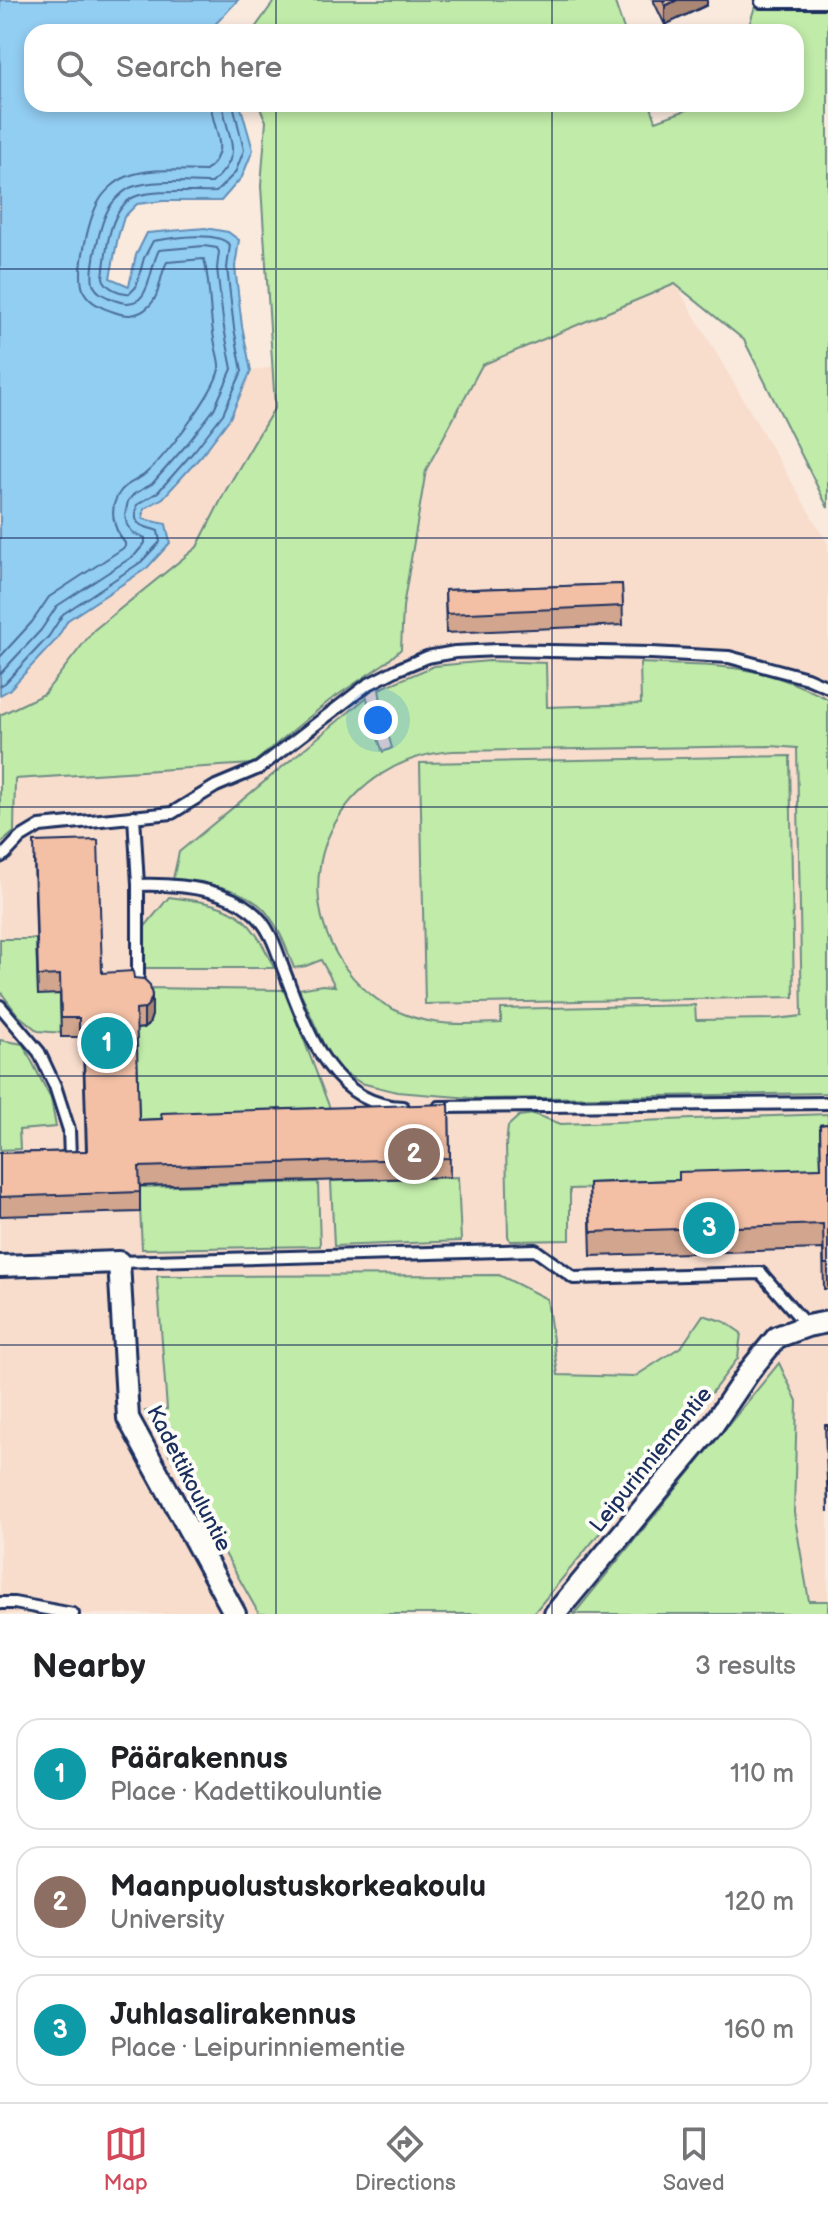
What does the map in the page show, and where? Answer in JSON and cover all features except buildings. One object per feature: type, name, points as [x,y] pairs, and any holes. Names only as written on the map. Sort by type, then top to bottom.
[{"type":"street","points":[[0,1266],[119,1262]]},
{"type":"street","name":"Kadettikouluntie","points":[[119,1262],[128,1418],[235,1614]]},
{"type":"street","name":"Leipurinniementie","points":[[555,1614],[713,1425],[777,1337],[828,1322]]},
{"type":"lane","points":[[761,2],[828,2]]},
{"type":"lane","points":[[0,857],[20,838],[40,826],[172,813],[216,786],[259,768],[367,685],[427,657],[498,650],[729,657],[807,678],[828,687]]},
{"type":"lane","points":[[134,816],[138,976]]},
{"type":"lane","points":[[138,885],[168,884],[211,891],[249,908],[263,922],[314,1044],[330,1070],[362,1098],[395,1107],[409,1107]]},
{"type":"lane","points":[[0,1006],[39,1052],[55,1086],[69,1130],[70,1157],[56,1158]]},
{"type":"lane","points":[[424,1107],[828,1103]]},
{"type":"lane","points":[[119,1262],[535,1250],[574,1278],[761,1273],[807,1326]]},
{"type":"lane","points":[[0,1603],[73,1614]]},
{"type":"shaded area","points":[[676,284],[828,544],[828,1614],[0,1614],[0,695],[9,690],[56,640],[68,620],[147,568],[170,543],[143,519],[144,509],[163,498],[202,455],[230,418],[251,371]]},
{"type":"green space","points":[[275,0],[614,0],[622,24],[258,24]]},
{"type":"green space","points":[[757,0],[828,0],[828,508],[744,340],[675,284],[482,365],[426,470],[403,607],[401,649],[388,661],[329,701],[252,764],[15,779],[14,832],[0,844],[0,715],[44,694],[94,630],[197,547],[226,490],[275,407],[261,186],[266,121],[262,112],[653,112],[656,121],[681,112],[804,112],[804,24],[750,24]]},
{"type":"green space","points":[[489,661],[546,663],[547,707],[641,704],[640,663],[752,671],[791,682],[828,699],[828,1093],[483,1099],[397,1092],[361,1083],[330,1059],[299,989],[335,986],[321,960],[294,968],[274,923],[251,899],[226,888],[173,879],[179,852],[367,697],[371,720],[383,752],[392,748],[379,689],[434,666]],"holes":[[[797,748],[802,1016],[696,1020],[695,1005],[501,1009],[501,1023],[428,1021],[394,1010],[360,985],[340,960],[324,925],[318,889],[322,855],[335,823],[355,796],[382,774],[415,758],[453,751]]]},
{"type":"green space","points":[[790,756],[794,997],[425,1004],[420,763]]},
{"type":"green space","points":[[169,897],[208,903],[235,913],[255,933],[274,968],[143,968],[142,930]]},
{"type":"green space","points":[[0,939],[36,939],[38,994],[60,994],[62,1033],[38,1031],[18,1015],[0,991]]},
{"type":"green space","points":[[143,988],[285,990],[337,1127],[139,1139],[136,1029],[144,1028]]},
{"type":"green space","points":[[0,1040],[23,1044],[51,1099],[56,1127],[19,1130],[20,1149],[0,1150]]},
{"type":"green space","points":[[534,1114],[561,1124],[828,1114],[828,1149],[821,1192],[675,1186],[570,1189],[570,1240],[510,1241],[508,1126],[519,1116]]},
{"type":"green space","points":[[458,1177],[461,1241],[334,1246],[331,1181]]},
{"type":"green space","points":[[318,1182],[320,1246],[142,1249],[139,1187]]},
{"type":"green space","points":[[499,1275],[547,1299],[558,1375],[634,1377],[682,1346],[703,1315],[725,1322],[741,1333],[738,1358],[664,1455],[533,1614],[259,1614],[145,1411],[167,1409],[157,1276]]},
{"type":"green space","points":[[779,1363],[797,1401],[794,1513],[809,1601],[828,1601],[828,1614],[574,1614]]},
{"type":"water","points":[[0,0],[238,0],[216,24],[24,24],[24,112],[242,112],[253,150],[242,177],[221,201],[137,204],[124,217],[110,278],[129,286],[136,255],[147,233],[205,228],[228,232],[239,240],[235,267],[251,371],[230,418],[202,455],[163,498],[144,509],[143,519],[166,524],[170,543],[147,568],[68,620],[56,640],[9,690],[0,695]]},
{"type":"place","name":"Päärakennus","points":[[107,1043]]},
{"type":"place","name":"Maanpuolustuskorkeakoulu","points":[[414,1154]]},
{"type":"place","name":"Juhlasalirakennus","points":[[709,1228]]}]
